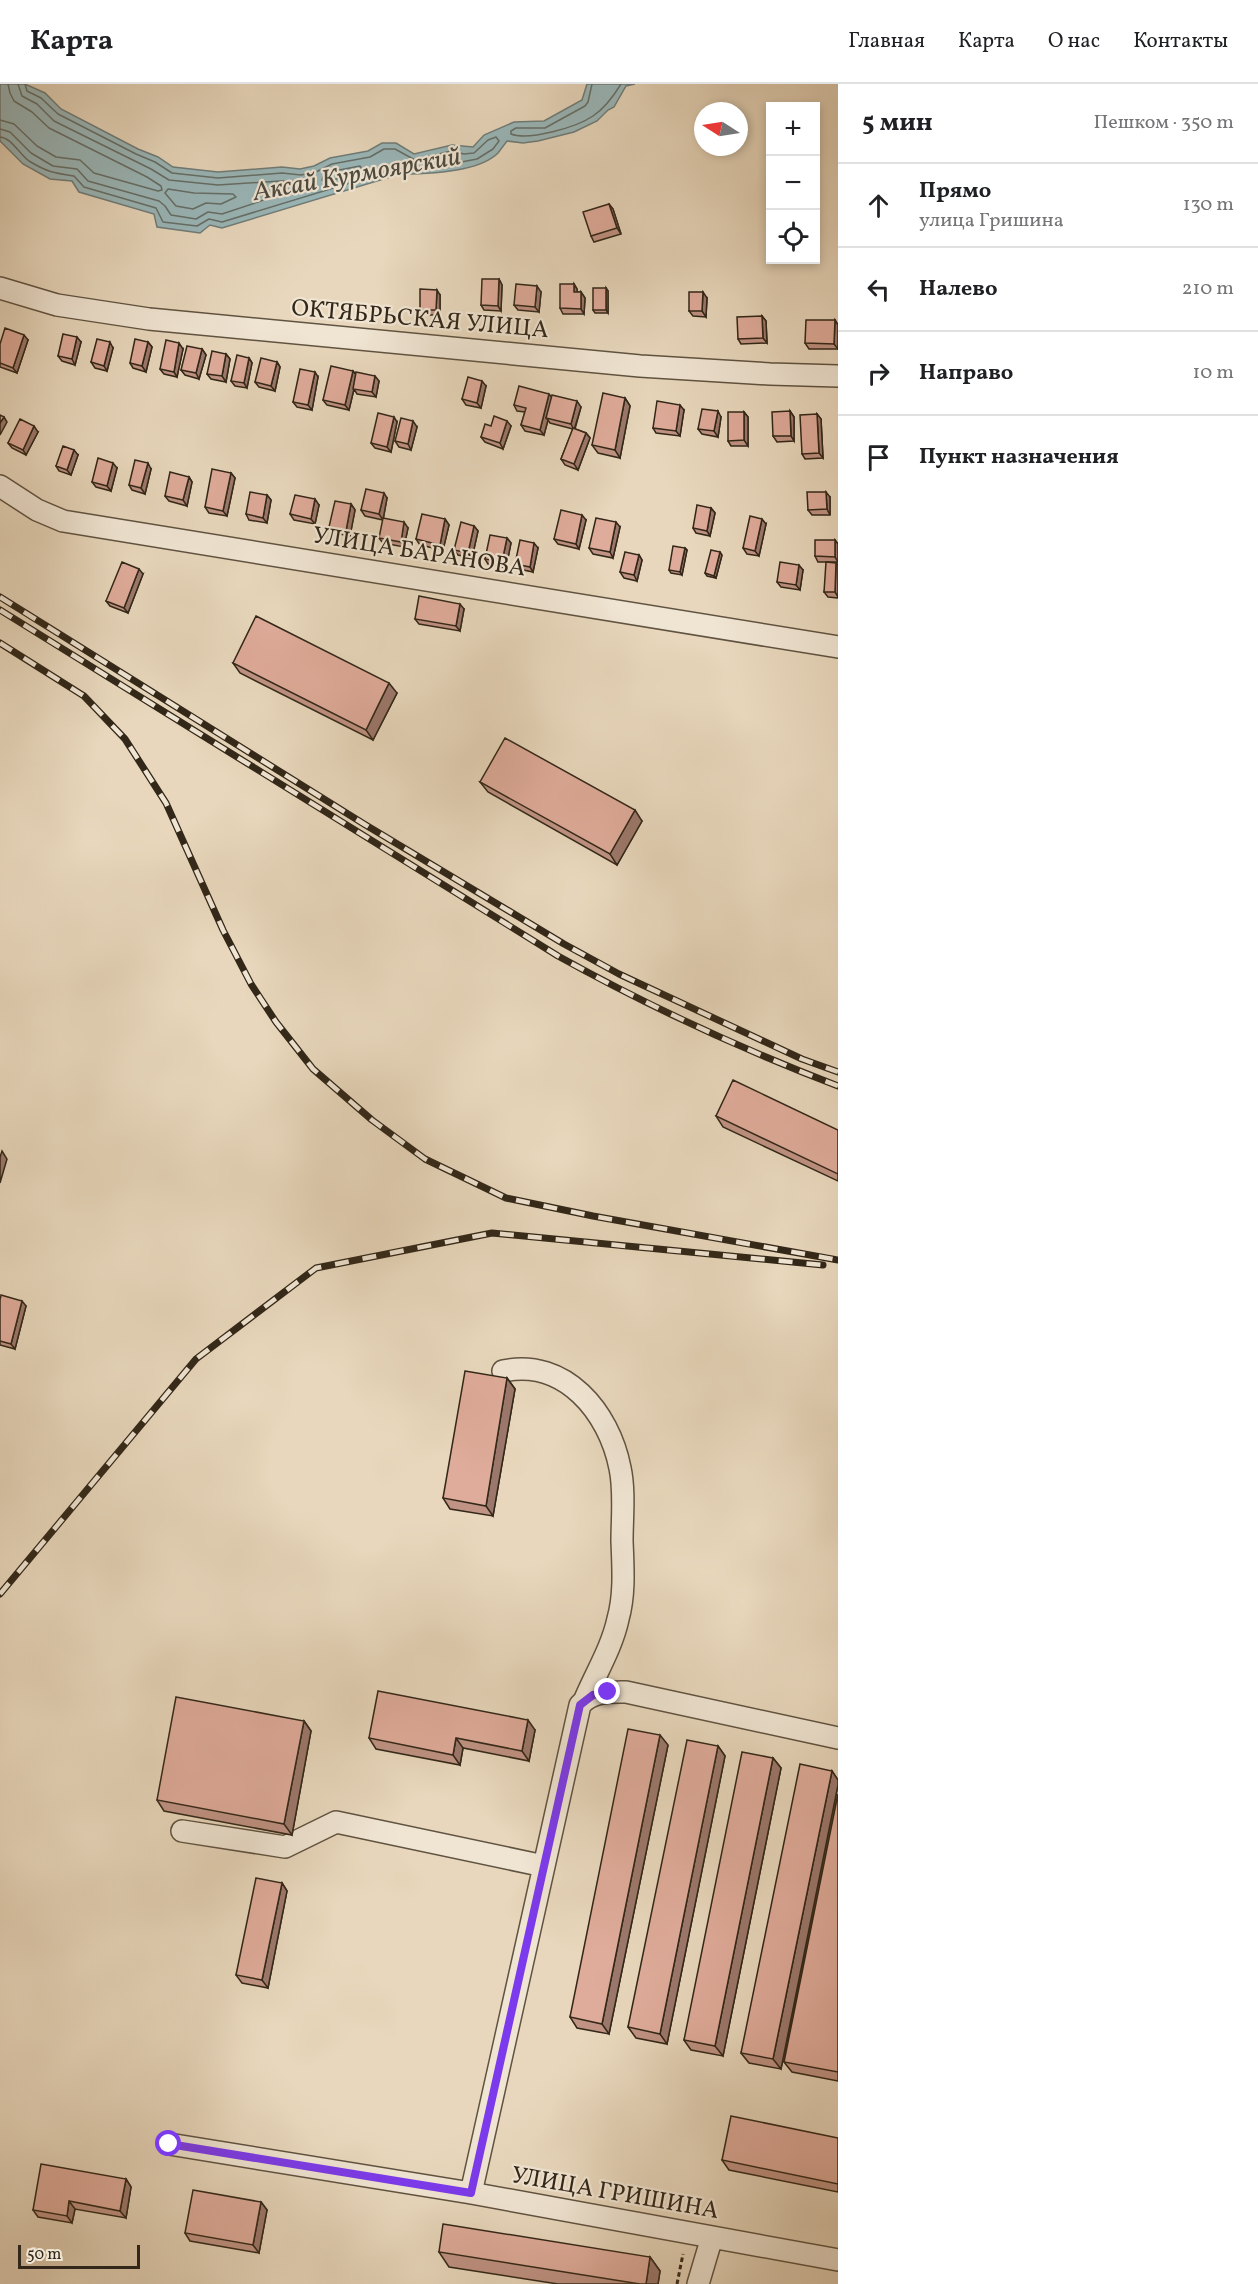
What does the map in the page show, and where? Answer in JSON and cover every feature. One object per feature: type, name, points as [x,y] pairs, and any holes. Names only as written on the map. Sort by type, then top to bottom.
[{"type":"street","name":"ОКТЯБРЬСКАЯ УЛИЦА","points":[[0,288],[57,305],[161,321],[640,366],[838,376]]},
{"type":"street","name":"УЛИЦА БАРАНОВА","points":[[0,486],[37,510],[63,521],[838,647]]},
{"type":"street","points":[[502,1371],[516,1368],[532,1370],[557,1377],[575,1387],[595,1409],[611,1438],[620,1469],[623,1564],[619,1618],[585,1700]]},
{"type":"street","points":[[471,2193],[580,1705],[593,1695],[626,1692],[838,1738]]},
{"type":"street","points":[[182,1831],[285,1847],[336,1822],[544,1866]]},
{"type":"street","name":"УЛИЦА ГРИШИНА","points":[[169,2144],[471,2193],[838,2259]]},
{"type":"street","points":[[698,2284],[712,2237]]},
{"type":"path","points":[[677,2284],[683,2254]]},
{"type":"water","name":"Аксай Курмоярский","points":[[0,84],[25,84],[45,93],[61,109],[158,157],[173,167],[218,172],[282,167],[300,169],[314,166],[330,158],[368,151],[382,143],[396,143],[414,154],[452,145],[473,147],[484,135],[514,122],[544,121],[582,100],[587,84],[635,84],[626,86],[614,107],[597,121],[574,132],[538,141],[523,143],[507,141],[498,153],[489,159],[465,168],[400,174],[222,228],[210,225],[200,233],[157,227],[154,214],[79,192],[72,181],[50,179],[23,164],[0,141]]},
{"type":"building","points":[[609,204],[617,228],[591,236],[583,212]]},
{"type":"building","points":[[482,279],[499,279],[498,306],[481,305]]},
{"type":"building","points":[[516,284],[537,286],[535,307],[514,305]]},
{"type":"building","points":[[560,284],[574,284],[574,292],[581,292],[581,309],[560,308]]},
{"type":"building","points":[[593,288],[606,288],[606,310],[593,310]]},
{"type":"building","points":[[420,289],[437,290],[436,310],[420,310]]},
{"type":"building","points":[[689,292],[703,292],[702,311],[689,311]]},
{"type":"building","points":[[762,316],[763,338],[738,339],[737,317]]},
{"type":"building","points":[[806,320],[835,320],[834,344],[805,343]]},
{"type":"building","points":[[5,328],[24,335],[13,368],[0,363],[0,344]]},
{"type":"building","points":[[63,334],[77,337],[72,359],[58,356]]},
{"type":"building","points":[[97,339],[110,342],[104,366],[91,362]]},
{"type":"building","points":[[135,339],[148,342],[142,366],[130,363]]},
{"type":"building","points":[[166,340],[179,343],[174,372],[160,369]]},
{"type":"building","points":[[187,346],[202,349],[196,373],[181,370]]},
{"type":"building","points":[[212,351],[226,354],[222,376],[207,374]]},
{"type":"building","points":[[237,355],[249,358],[244,383],[231,381]]},
{"type":"building","points":[[261,358],[277,362],[271,386],[255,382]]},
{"type":"building","points":[[331,366],[353,371],[345,405],[323,400]]},
{"type":"building","points":[[300,369],[315,372],[308,405],[293,402]]},
{"type":"building","points":[[356,372],[375,376],[372,392],[353,389]]},
{"type":"building","points":[[468,377],[482,381],[477,403],[462,399]]},
{"type":"building","points":[[519,386],[549,394],[540,430],[521,425],[526,408],[514,405]]},
{"type":"building","points":[[603,393],[625,398],[615,450],[592,445]]},
{"type":"building","points":[[552,395],[577,401],[571,424],[546,418]]},
{"type":"building","points":[[657,401],[680,405],[676,431],[653,428]]},
{"type":"building","points":[[702,409],[718,411],[714,431],[698,429]]},
{"type":"building","points":[[790,411],[791,436],[773,436],[772,412]]},
{"type":"building","points":[[728,412],[744,412],[744,440],[728,441]]},
{"type":"building","points":[[378,413],[394,417],[387,447],[371,443]]},
{"type":"building","points":[[817,414],[819,453],[802,454],[800,415]]},
{"type":"building","points":[[494,416],[507,421],[500,443],[481,437],[485,424],[491,426]]},
{"type":"building","points":[[401,418],[413,421],[408,444],[395,441]]},
{"type":"building","points":[[20,419],[34,426],[23,450],[8,443]]},
{"type":"building","points":[[573,428],[586,433],[574,464],[561,459]]},
{"type":"building","points":[[63,446],[74,450],[67,470],[56,466]]},
{"type":"building","points":[[98,458],[113,463],[107,486],[92,482]]},
{"type":"building","points":[[135,460],[148,463],[141,488],[129,485]]},
{"type":"building","points":[[212,469],[231,473],[223,511],[205,507]]},
{"type":"building","points":[[170,472],[189,477],[183,500],[165,496]]},
{"type":"building","points":[[366,489],[384,493],[379,514],[361,510]]},
{"type":"building","points":[[250,492],[267,495],[263,518],[246,514]]},
{"type":"building","points":[[807,492],[826,492],[827,509],[808,510]]},
{"type":"building","points":[[295,495],[315,499],[311,519],[290,514]]},
{"type":"building","points":[[335,501],[351,504],[346,531],[329,527]]},
{"type":"building","points":[[697,505],[711,508],[707,531],[693,528]]},
{"type":"building","points":[[561,510],[582,515],[576,544],[554,539]]},
{"type":"building","points":[[422,514],[445,519],[440,545],[416,539]]},
{"type":"building","points":[[750,516],[762,519],[755,551],[743,548]]},
{"type":"building","points":[[383,518],[404,522],[401,542],[379,538]]},
{"type":"building","points":[[596,518],[616,522],[610,552],[589,548]]},
{"type":"building","points":[[461,522],[474,526],[468,553],[454,550]]},
{"type":"building","points":[[490,535],[507,538],[502,562],[485,559]]},
{"type":"building","points":[[520,540],[534,543],[530,567],[515,564]]},
{"type":"building","points":[[815,540],[835,540],[835,557],[815,556]]},
{"type":"building","points":[[673,546],[685,548],[680,572],[669,570]]},
{"type":"building","points":[[711,550],[720,552],[714,576],[705,573]]},
{"type":"building","points":[[625,552],[639,555],[634,575],[620,572]]},
{"type":"building","points":[[122,562],[139,569],[124,608],[106,601]]},
{"type":"building","points":[[780,562],[799,565],[796,585],[777,582]]},
{"type":"building","points":[[826,562],[836,563],[835,592],[824,592]]},
{"type":"building","points":[[419,596],[460,604],[456,626],[415,619]]},
{"type":"building","points":[[256,616],[389,683],[366,730],[233,663]]},
{"type":"building","points":[[505,738],[635,810],[610,854],[480,782]]},
{"type":"building","points":[[733,1080],[838,1130],[838,1174],[716,1116]]},
{"type":"building","points":[[1,1295],[22,1301],[11,1344],[0,1341]]},
{"type":"building","points":[[465,1371],[507,1378],[486,1506],[443,1498]]},
{"type":"building","points":[[378,1691],[528,1720],[522,1751],[456,1738],[453,1755],[369,1738]]},
{"type":"building","points":[[176,1697],[304,1721],[284,1824],[157,1800]]},
{"type":"building","points":[[628,1729],[660,1735],[602,2024],[570,2017]]},
{"type":"building","points":[[687,1740],[718,1746],[660,2034],[628,2027]]},
{"type":"building","points":[[742,1752],[773,1758],[715,2046],[684,2040]]},
{"type":"building","points":[[800,1764],[832,1771],[773,2059],[741,2053]]},
{"type":"building","points":[[838,1794],[838,2072],[784,2062]]},
{"type":"building","points":[[256,1878],[282,1883],[262,1980],[236,1975]]},
{"type":"building","points":[[731,2116],[838,2138],[838,2184],[722,2160]]},
{"type":"building","points":[[41,2164],[126,2179],[120,2211],[69,2201],[67,2216],[33,2210]]},
{"type":"building","points":[[193,2190],[261,2202],[253,2245],[185,2233]]},
{"type":"building","points":[[443,2224],[650,2257],[646,2284],[439,2252]]},
{"type":"railway","points":[[0,597],[364,824],[564,944],[619,974],[802,1059],[838,1072]]},
{"type":"railway","points":[[0,610],[558,956],[696,1026],[838,1086]]},
{"type":"railway","points":[[0,643],[84,696],[125,739],[166,803],[223,930],[251,984],[276,1022],[313,1069],[372,1120],[425,1159],[506,1198],[838,1260]]},
{"type":"railway","points":[[0,1594],[196,1359],[316,1268],[492,1233],[823,1265]]},
{"type":"route","points":[[169,2144],[471,2193],[580,1705],[593,1695],[608,1692]]}]
